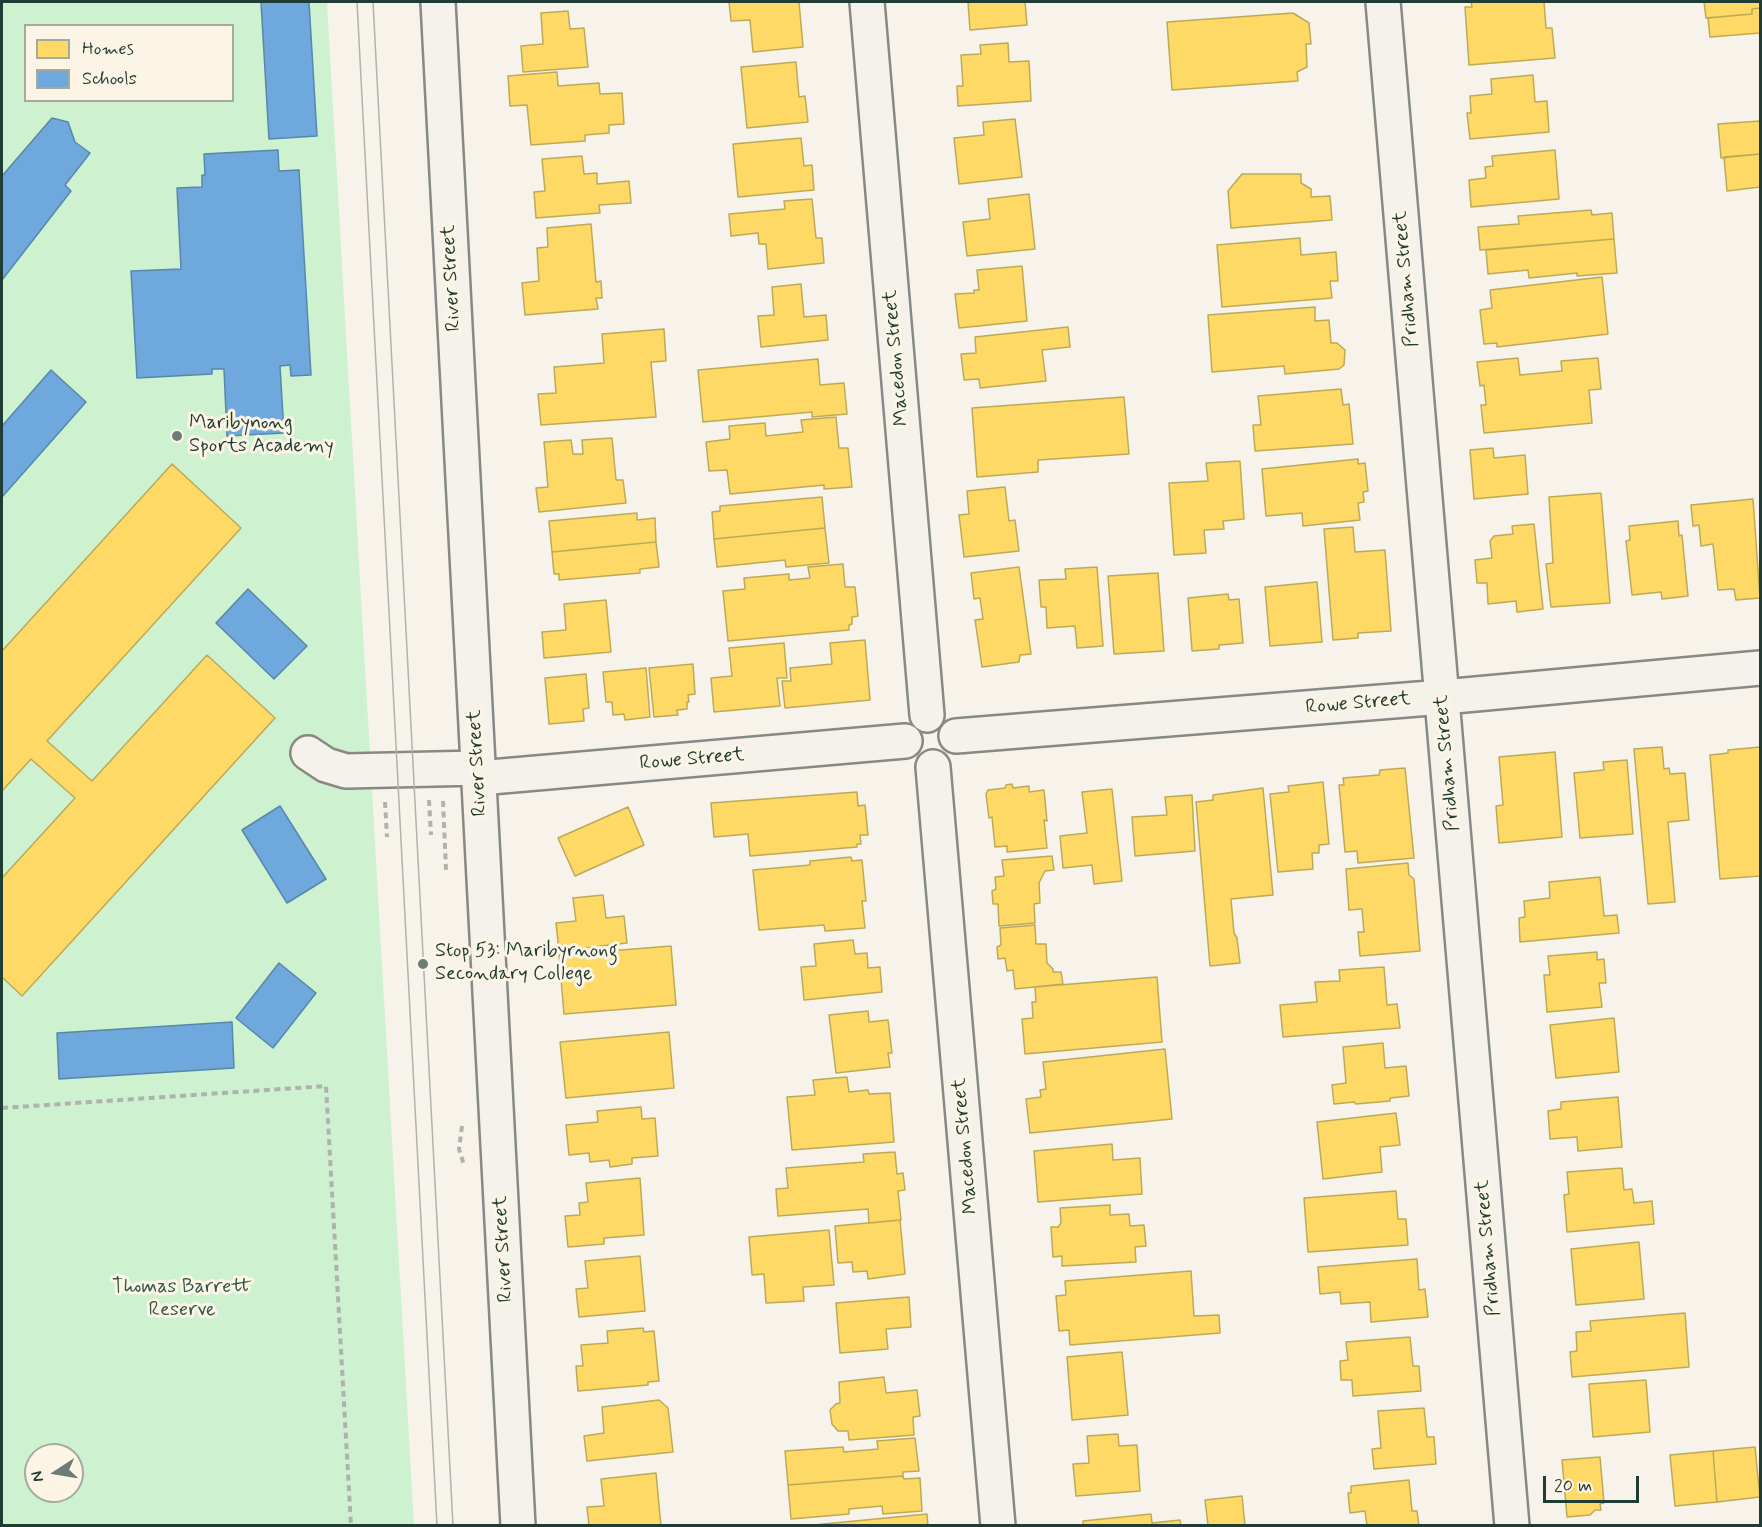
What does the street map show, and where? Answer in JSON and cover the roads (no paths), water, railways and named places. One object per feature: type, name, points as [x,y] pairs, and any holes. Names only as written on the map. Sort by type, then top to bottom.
[{"type":"street","name":"River Street","points":[[438,2],[518,1526]]},
{"type":"street","name":"Macedon Street","points":[[867,2],[927,715]]},
{"type":"street","name":"Pridham Street","points":[[1383,2],[1512,1526]]},
{"type":"street","name":"Rowe Street","points":[[956,736],[1443,697],[1761,668]]},
{"type":"street","points":[[927,715],[946,720],[956,736],[956,747],[951,757],[943,764],[933,767],[923,766],[908,755],[904,735],[909,725],[917,718],[927,715]]},
{"type":"street","name":"Rowe Street","points":[[308,753],[326,765],[346,771],[479,773],[905,741]]},
{"type":"street","name":"Macedon Street","points":[[933,767],[998,1526]]},
{"type":"tram line","points":[[357,2],[437,1526]]},
{"type":"tram line","points":[[373,2],[453,1526]]},
{"type":"place","name":"Maribynong Sports Academy","points":[[177,436]]},
{"type":"place","name":"Stop 53: Maribyrnong Secondary College","points":[[423,964]]},
{"type":"park label","name":"Thomas Barrett Reserve","points":[[182,1300]]}]
